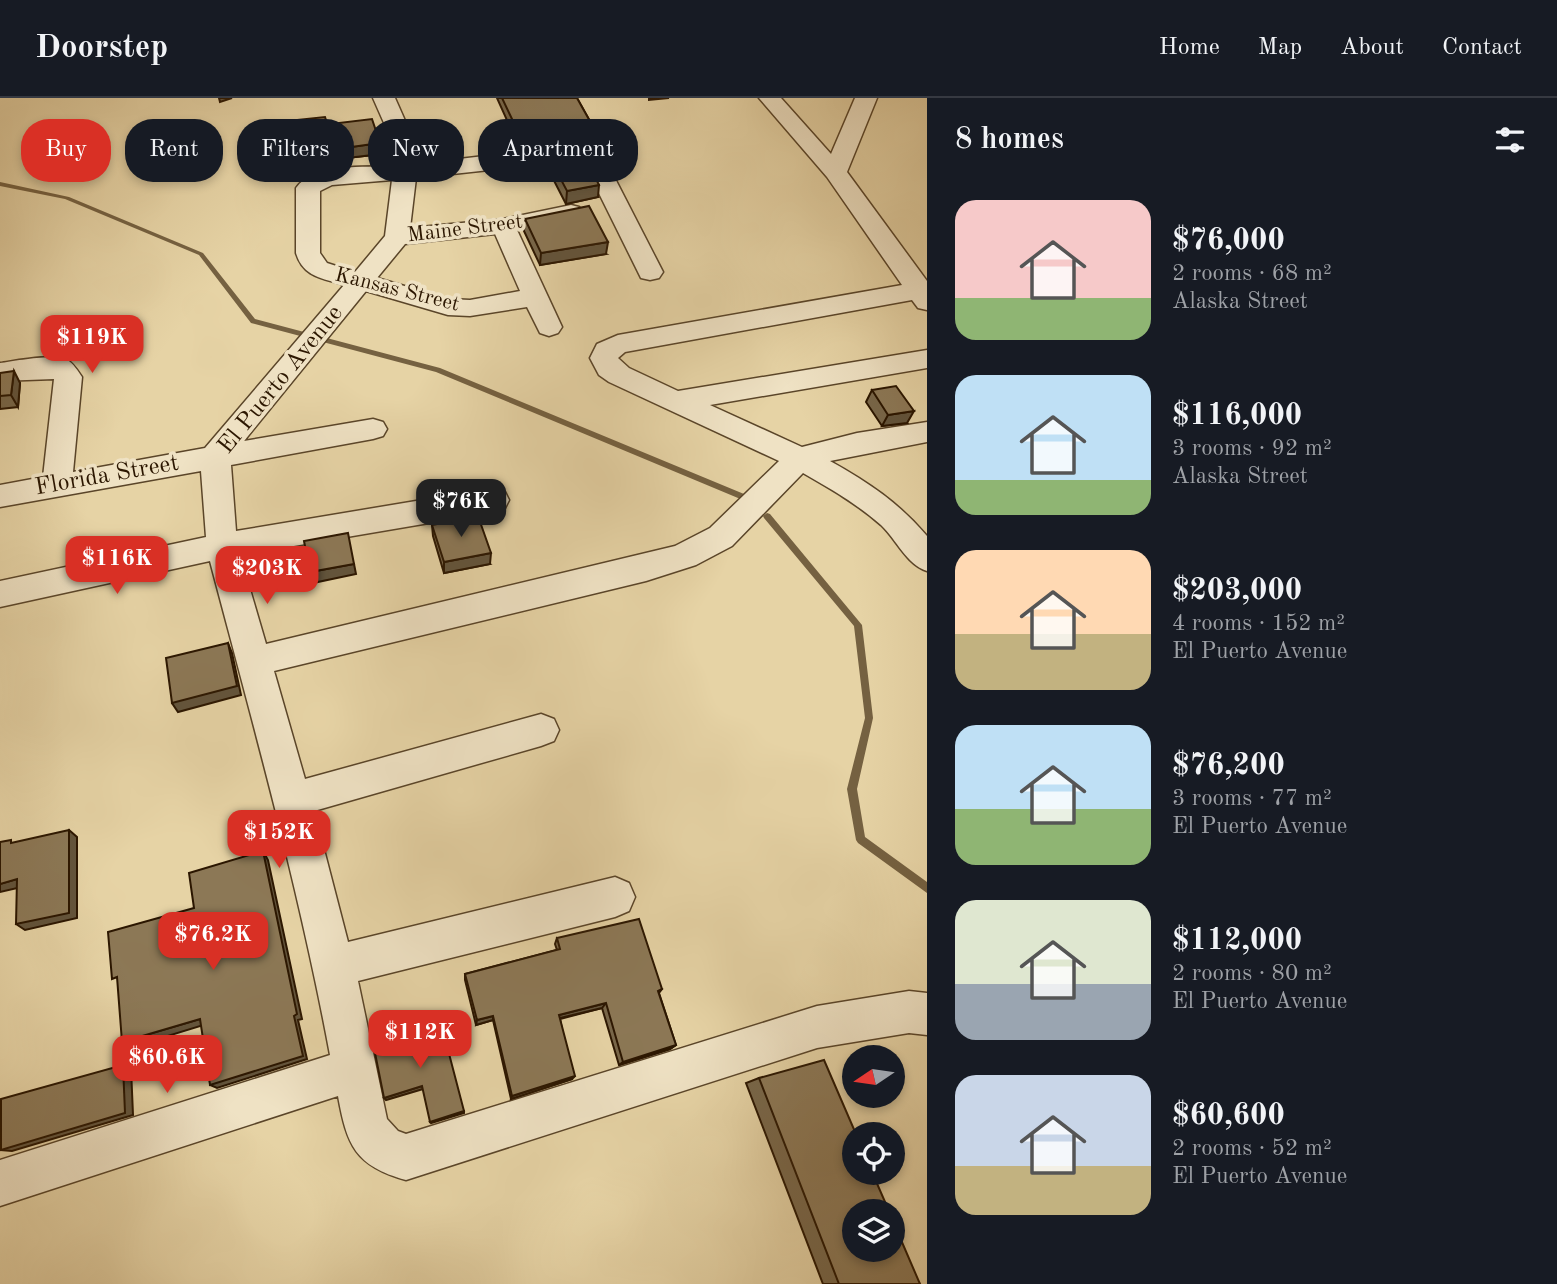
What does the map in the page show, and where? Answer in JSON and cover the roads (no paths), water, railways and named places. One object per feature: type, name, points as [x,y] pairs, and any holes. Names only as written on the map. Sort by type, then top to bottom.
[{"type":"street","points":[[384,98],[393,119]]},
{"type":"street","points":[[770,98],[835,172],[924,294],[618,344],[607,350],[604,358],[608,368],[800,458],[858,490],[894,519],[927,558]]},
{"type":"street","points":[[835,172],[866,98]]},
{"type":"street","points":[[464,165],[570,153],[586,155],[595,161],[650,272]]},
{"type":"street","name":"Kansas Street","points":[[368,175],[327,178],[308,188],[308,253],[311,262],[318,269],[360,283],[457,308],[534,297]]},
{"type":"street","points":[[397,237],[404,182]]},
{"type":"street","name":"Maine Street","points":[[397,237],[503,226],[616,204]]},
{"type":"street","points":[[503,226],[549,327]]},
{"type":"street","name":"El Puerto Avenue","points":[[397,237],[215,457],[222,546],[292,800],[334,966],[366,1127],[375,1144],[388,1153],[406,1157],[817,1027],[867,1016],[909,1012],[927,1014]]},
{"type":"street","points":[[676,401],[927,359]]},
{"type":"street","points":[[0,372],[59,367],[68,377],[57,484]]},
{"type":"street","name":"Florida Street","points":[[0,496],[373,429]]},
{"type":"street","points":[[250,650],[646,569],[685,556],[721,537],[800,458],[846,446],[927,432]]},
{"type":"street","points":[[0,594],[222,546],[494,500]]},
{"type":"street","points":[[894,519],[927,514]]},
{"type":"street","points":[[292,800],[541,730]]},
{"type":"street","points":[[334,966],[615,897]]},
{"type":"street","points":[[0,1183],[354,1069]]},
{"type":"waterway","points":[[0,184],[67,198],[201,254],[253,321],[438,370],[741,496]]},
{"type":"waterway","points":[[767,516],[858,625],[869,718],[852,789],[861,840],[927,888]]}]
